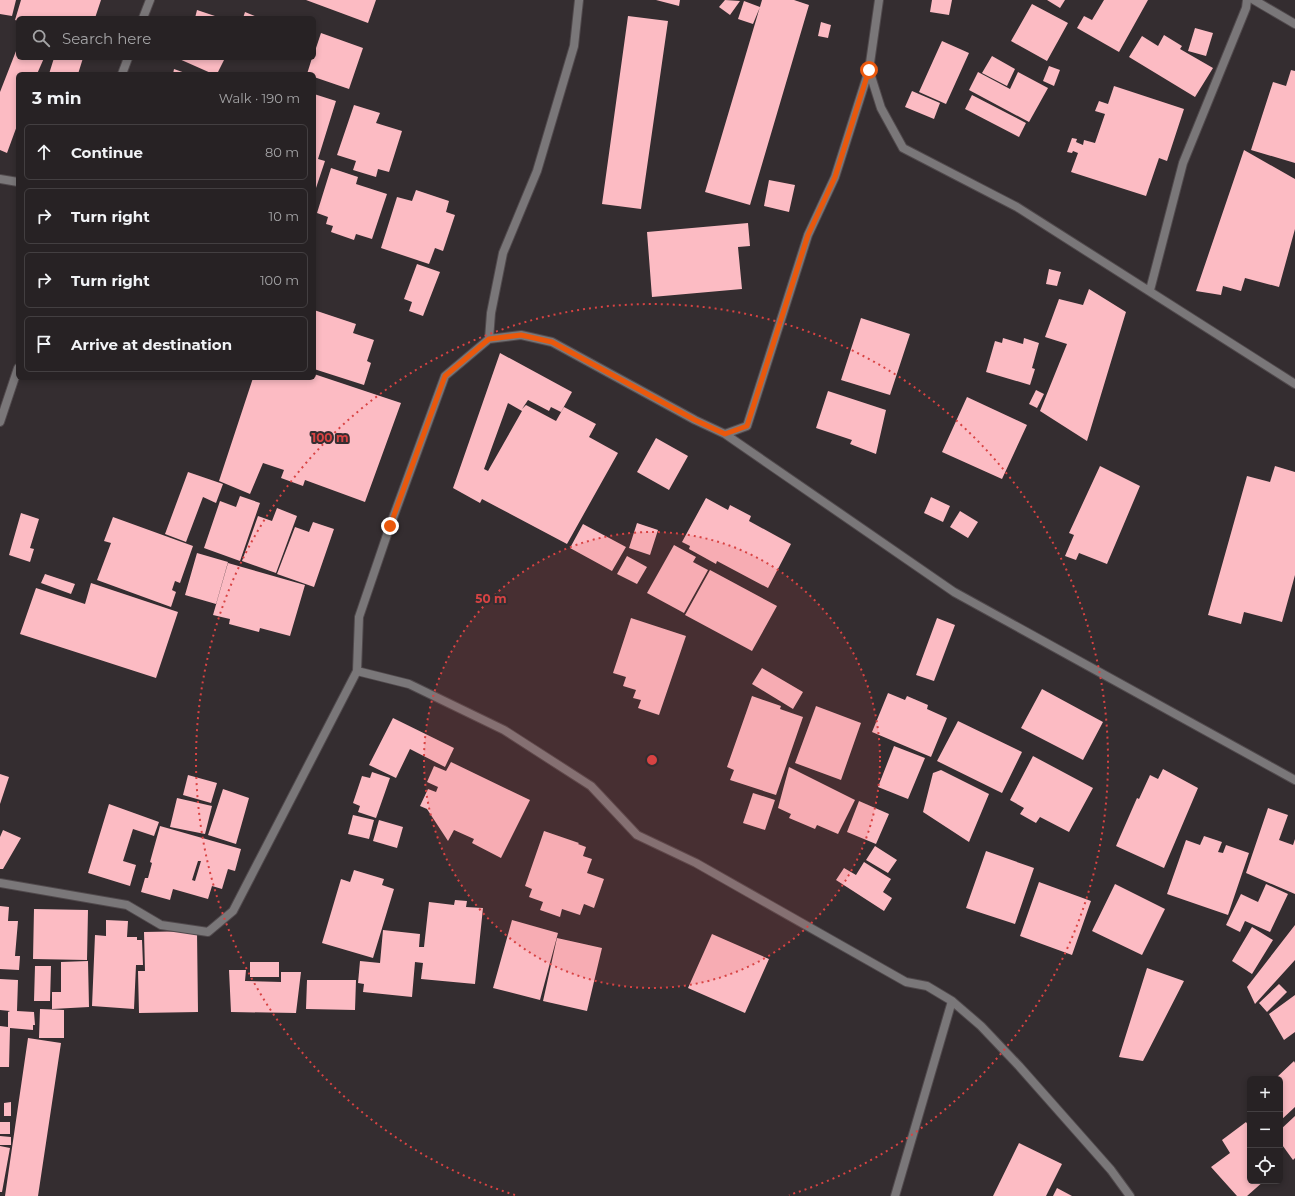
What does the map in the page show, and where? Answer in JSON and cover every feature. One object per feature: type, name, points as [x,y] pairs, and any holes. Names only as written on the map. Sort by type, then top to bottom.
[{"type":"street","points":[[144,16],[150,0]]},
{"type":"street","points":[[489,339],[491,313],[503,253],[537,171],[574,46],[579,0]]},
{"type":"street","points":[[725,434],[747,426],[808,235],[835,177],[869,70],[879,0]]},
{"type":"street","points":[[1150,290],[1183,163],[1246,8],[1247,0]]},
{"type":"street","points":[[1254,0],[1295,24]]},
{"type":"street","points":[[123,72],[127,60]]},
{"type":"street","points":[[869,70],[881,108],[903,148],[1018,207],[1295,384]]},
{"type":"street","points":[[0,179],[16,182]]},
{"type":"street","points":[[0,883],[127,905],[161,925],[208,932],[233,910],[357,671],[359,617],[390,526],[445,376],[489,339],[521,335],[552,342],[695,420],[725,434],[954,592],[1295,780]]},
{"type":"street","points":[[0,422],[16,374]]},
{"type":"street","points":[[357,671],[409,684],[504,730],[591,786],[637,835],[696,863],[906,982],[927,986],[952,1001],[981,1026],[1019,1066],[1111,1170],[1130,1196]]},
{"type":"street","points":[[895,1196],[952,1001]]},
{"type":"building","points":[[0,0],[16,0],[12,16],[0,14]]},
{"type":"building","points":[[21,0],[101,0],[96,16],[16,16]]},
{"type":"building","points":[[306,0],[376,0],[368,23]]},
{"type":"building","points":[[656,0],[680,0],[679,6]]},
{"type":"building","points":[[725,0],[740,1],[730,15],[719,7]]},
{"type":"building","points":[[762,0],[794,0],[809,5],[750,205],[705,192]]},
{"type":"building","points":[[932,0],[952,0],[949,15],[930,12]]},
{"type":"building","points":[[1047,0],[1065,0],[1060,8]]},
{"type":"building","points":[[1104,0],[1148,0],[1119,52],[1077,28],[1084,16],[1092,20]]},
{"type":"building","points":[[744,1],[760,7],[753,24],[738,19]]},
{"type":"building","points":[[1032,4],[1068,23],[1047,61],[1011,41]]},
{"type":"building","points":[[197,10],[215,16],[196,16]]},
{"type":"building","points":[[245,12],[255,16],[244,16]]},
{"type":"building","points":[[628,16],[668,21],[641,209],[602,204]]},
{"type":"building","points":[[821,22],[831,25],[828,38],[818,36]]},
{"type":"building","points":[[1195,28],[1213,33],[1206,56],[1188,51]]},
{"type":"building","points":[[321,33],[363,48],[349,89],[316,78],[316,72],[308,72],[311,60],[316,60],[316,48]]},
{"type":"building","points":[[1164,35],[1182,46],[1180,49],[1213,68],[1195,97],[1129,57],[1142,36],[1158,46]]},
{"type":"building","points":[[942,41],[969,53],[946,104],[919,92]]},
{"type":"building","points":[[16,51],[16,60],[43,60],[38,72],[16,72],[16,128],[7,153],[0,150],[0,92]]},
{"type":"building","points":[[992,56],[1015,69],[1007,86],[982,73]]},
{"type":"building","points":[[53,60],[82,60],[79,72],[50,72]]},
{"type":"building","points":[[182,60],[224,60],[218,72],[208,72]]},
{"type":"building","points":[[1049,66],[1060,70],[1054,86],[1043,81]]},
{"type":"building","points":[[174,69],[182,72],[173,72]]},
{"type":"building","points":[[1291,70],[1295,71],[1295,163],[1251,150],[1273,82],[1286,86]]},
{"type":"building","points":[[978,72],[1010,89],[1018,72],[1048,88],[1029,122],[969,90]]},
{"type":"building","points":[[1114,86],[1184,109],[1167,161],[1159,158],[1146,196],[1071,172],[1078,153],[1073,151],[1072,153],[1067,152],[1072,138],[1077,139],[1076,142],[1083,145],[1084,140],[1095,143],[1105,114],[1095,111],[1099,101],[1108,104]]},
{"type":"building","points":[[912,91],[940,103],[934,119],[905,107]]},
{"type":"building","points":[[316,95],[336,101],[318,159],[325,161],[316,188]]},
{"type":"building","points":[[972,95],[1026,123],[1019,137],[965,109]]},
{"type":"building","points":[[354,105],[380,113],[376,123],[402,131],[389,172],[378,169],[376,177],[353,170],[356,161],[337,155]]},
{"type":"building","points":[[1244,150],[1295,179],[1295,229],[1279,287],[1245,278],[1241,291],[1223,286],[1221,295],[1196,291]]},
{"type":"building","points":[[331,168],[358,177],[356,184],[387,194],[372,239],[356,234],[354,240],[331,232],[333,226],[326,224],[328,217],[317,213]]},
{"type":"building","points":[[769,180],[795,185],[789,212],[764,206]]},
{"type":"building","points":[[416,190],[449,201],[446,212],[455,215],[443,251],[435,248],[429,264],[381,248],[397,197],[412,201]]},
{"type":"building","points":[[748,223],[750,246],[738,247],[742,289],[652,297],[647,232]]},
{"type":"building","points":[[417,264],[440,272],[423,316],[409,311],[412,302],[404,299]]},
{"type":"building","points":[[1049,269],[1061,272],[1057,286],[1046,284]]},
{"type":"building","points":[[1089,289],[1126,312],[1087,441],[1040,411],[1067,344],[1045,337],[1059,299],[1083,305]]},
{"type":"building","points":[[316,311],[356,324],[353,333],[374,340],[367,361],[371,363],[364,385],[316,370]]},
{"type":"building","points":[[861,318],[910,334],[890,395],[841,380]]},
{"type":"building","points":[[1003,338],[1023,344],[1024,338],[1039,343],[1032,368],[1035,369],[1030,385],[986,372],[995,341],[1002,343]]},
{"type":"building","points":[[500,353],[572,392],[561,412],[551,407],[549,411],[528,400],[522,409],[526,405],[556,421],[564,407],[596,424],[589,437],[618,453],[567,544],[482,499],[480,503],[453,488]],"holes":[[[508,403],[522,411],[488,471],[484,469]]]},
{"type":"building","points":[[316,375],[401,403],[365,502],[305,480],[303,486],[281,478],[284,470],[263,463],[250,494],[219,481],[252,380],[316,380]]},
{"type":"building","points":[[1036,390],[1044,394],[1037,408],[1029,404]]},
{"type":"building","points":[[828,391],[886,410],[876,454],[850,444],[852,440],[816,428]]},
{"type":"building","points":[[967,397],[1027,425],[1002,479],[942,452]]},
{"type":"building","points":[[656,438],[688,456],[669,490],[637,472]]},
{"type":"building","points":[[1100,466],[1140,486],[1107,564],[1079,553],[1076,560],[1065,556],[1074,535],[1069,533]]},
{"type":"building","points":[[1275,466],[1295,472],[1295,575],[1282,622],[1244,612],[1241,624],[1208,615],[1247,476],[1270,482]]},
{"type":"building","points":[[188,472],[223,484],[216,503],[203,497],[186,542],[165,534]]},
{"type":"building","points":[[240,496],[260,503],[240,561],[204,548],[220,501],[236,507]]},
{"type":"building","points":[[931,497],[950,506],[943,522],[924,513]]},
{"type":"building","points":[[706,498],[728,510],[730,505],[751,516],[749,521],[791,544],[768,588],[717,561],[716,564],[689,549],[690,546],[682,542]]},
{"type":"building","points":[[277,508],[297,516],[276,573],[242,561],[258,516],[272,521]]},
{"type":"building","points":[[960,511],[978,522],[968,538],[950,527]]},
{"type":"building","points":[[21,513],[39,519],[30,548],[34,549],[30,562],[9,555]]},
{"type":"building","points":[[113,517],[193,546],[180,583],[175,581],[172,590],[176,592],[171,607],[97,580],[111,543],[104,541]]},
{"type":"building","points":[[313,522],[334,529],[314,587],[277,574],[295,527],[309,532]]},
{"type":"building","points":[[637,523],[658,530],[650,555],[629,548]]},
{"type":"building","points":[[583,524],[626,547],[612,571],[570,548]]},
{"type":"building","points":[[674,545],[696,557],[693,562],[708,570],[684,613],[647,593]]},
{"type":"building","points":[[197,553],[228,562],[216,604],[185,595]]},
{"type":"building","points":[[627,556],[647,567],[637,584],[617,574]]},
{"type":"building","points":[[228,563],[305,585],[290,636],[260,628],[259,632],[229,624],[230,619],[213,615]]},
{"type":"building","points":[[710,570],[777,606],[752,651],[685,615]]},
{"type":"building","points":[[45,574],[75,584],[71,594],[41,583]]},
{"type":"building","points":[[91,583],[178,612],[156,678],[20,634],[36,588],[85,604]]},
{"type":"building","points":[[631,618],[686,636],[659,715],[638,708],[641,700],[633,698],[636,690],[623,686],[626,677],[613,673]]},
{"type":"building","points":[[937,618],[955,625],[934,681],[916,675]]},
{"type":"building","points":[[762,668],[803,692],[793,709],[752,684]]},
{"type":"building","points":[[1042,689],[1103,722],[1083,760],[1021,728]]},
{"type":"building","points":[[888,693],[905,700],[907,696],[928,705],[927,709],[947,718],[931,757],[872,732]]},
{"type":"building","points":[[752,696],[781,706],[780,709],[803,717],[776,795],[730,780],[734,770],[727,767]]},
{"type":"building","points":[[816,706],[861,723],[841,780],[795,763]]},
{"type":"building","points":[[393,718],[454,748],[445,767],[410,749],[396,778],[369,765]]},
{"type":"building","points":[[958,721],[1022,752],[1002,793],[937,761]]},
{"type":"building","points":[[894,746],[925,758],[908,799],[878,787]]},
{"type":"building","points":[[1033,756],[1093,788],[1069,832],[1040,817],[1036,823],[1020,814],[1024,808],[1010,800]]},
{"type":"building","points":[[451,762],[530,800],[501,858],[472,843],[474,839],[454,830],[448,841],[427,809],[420,806],[428,789],[436,792],[438,787],[427,782],[434,766],[446,771]]},
{"type":"building","points":[[789,767],[855,800],[838,834],[817,825],[815,829],[789,818],[791,814],[778,808]]},
{"type":"building","points":[[1163,769],[1198,788],[1164,868],[1116,846],[1137,798],[1139,799],[1150,775],[1158,779]]},
{"type":"building","points":[[941,770],[989,794],[969,842],[923,812],[933,773]]},
{"type":"building","points":[[372,772],[390,778],[376,818],[358,812],[360,806],[353,803],[362,776],[370,778]]},
{"type":"building","points":[[0,774],[9,777],[0,804]]},
{"type":"building","points":[[188,775],[217,783],[211,803],[183,795]]},
{"type":"building","points":[[223,789],[249,798],[236,844],[208,835]]},
{"type":"building","points":[[753,793],[775,800],[765,830],[743,823]]},
{"type":"building","points":[[177,798],[212,806],[205,834],[170,827]]},
{"type":"building","points":[[859,801],[889,814],[876,844],[847,832]]},
{"type":"building","points":[[109,804],[159,822],[154,836],[133,829],[123,861],[136,865],[130,886],[88,873]]},
{"type":"building","points":[[1268,808],[1288,815],[1279,840],[1293,845],[1295,839],[1295,894],[1246,873]]},
{"type":"building","points":[[353,815],[374,820],[369,839],[348,834]]},
{"type":"building","points":[[379,820],[403,827],[397,848],[373,841]]},
{"type":"building","points":[[160,826],[241,849],[235,871],[228,869],[222,889],[212,886],[208,899],[173,889],[170,900],[141,892],[145,878],[148,878],[152,863],[150,862]],"holes":[[[198,861],[201,861],[195,881],[192,880]]]},
{"type":"building","points":[[3,830],[21,838],[3,869],[0,869],[0,837]]},
{"type":"building","points":[[544,831],[579,843],[578,844],[586,847],[583,856],[592,859],[587,873],[604,879],[594,908],[584,904],[580,915],[562,909],[560,917],[540,910],[543,902],[529,897],[532,889],[525,886]]},
{"type":"building","points":[[1204,836],[1222,842],[1218,852],[1223,853],[1226,845],[1249,853],[1228,915],[1167,894],[1186,840],[1200,845]]},
{"type":"building","points":[[875,846],[897,860],[888,873],[866,860]]},
{"type":"building","points":[[986,851],[1034,868],[1015,924],[966,908]]},
{"type":"building","points":[[864,862],[891,879],[883,892],[892,898],[884,911],[836,880],[844,868],[856,875]]},
{"type":"building","points":[[354,870],[384,879],[382,885],[394,889],[373,958],[322,943],[341,879],[350,882]]},
{"type":"building","points":[[1039,882],[1091,901],[1072,955],[1020,936]]},
{"type":"building","points":[[1115,884],[1165,909],[1142,955],[1092,931]]},
{"type":"building","points":[[1266,884],[1288,894],[1270,932],[1245,921],[1240,932],[1226,925],[1241,894],[1258,902]]},
{"type":"building","points":[[455,900],[467,901],[466,907],[483,908],[475,984],[421,979],[423,963],[415,962],[412,997],[363,992],[364,984],[358,983],[360,961],[380,963],[383,930],[420,934],[419,947],[424,947],[429,902],[454,905]]},
{"type":"building","points":[[0,906],[9,907],[8,921],[18,921],[15,956],[20,956],[19,970],[0,969]]},
{"type":"building","points":[[34,909],[88,910],[87,960],[33,959]]},
{"type":"building","points":[[106,920],[128,921],[127,937],[137,937],[137,940],[142,940],[143,965],[136,965],[134,1009],[92,1006],[95,935],[106,936]]},
{"type":"building","points":[[512,920],[558,933],[540,1000],[493,988]]},
{"type":"building","points":[[1295,925],[1295,960],[1255,1004],[1247,987]]},
{"type":"building","points":[[1252,927],[1273,940],[1252,974],[1232,961]]},
{"type":"building","points":[[197,931],[198,1012],[139,1013],[138,971],[145,971],[144,932]]},
{"type":"building","points":[[712,934],[769,959],[745,1013],[688,988]]},
{"type":"building","points":[[557,938],[602,948],[587,1011],[543,1001]]},
{"type":"building","points":[[88,961],[89,1007],[52,1009],[52,992],[61,992],[61,962]]},
{"type":"building","points":[[250,962],[279,962],[279,977],[250,977]]},
{"type":"building","points":[[35,966],[51,966],[50,1001],[34,1001]]},
{"type":"building","points":[[1147,968],[1184,981],[1143,1061],[1119,1057]]},
{"type":"building","points":[[229,970],[246,970],[245,981],[281,982],[281,972],[301,972],[296,1013],[231,1012]]},
{"type":"building","points":[[0,979],[18,980],[17,1011],[34,1012],[35,1025],[33,1025],[33,1030],[10,1028],[9,1067],[0,1067],[0,1026],[8,1027],[8,1012],[10,1011],[0,1010]]},
{"type":"building","points":[[307,980],[356,980],[355,1010],[306,1009]]},
{"type":"building","points":[[1279,984],[1287,992],[1267,1012],[1259,1003]]},
{"type":"building","points":[[1295,995],[1295,1032],[1284,1040],[1269,1014]]},
{"type":"building","points":[[40,1009],[64,1010],[64,1038],[39,1038]]},
{"type":"building","points":[[28,1038],[61,1043],[38,1196],[5,1196]]},
{"type":"building","points":[[1294,1061],[1295,1107],[1283,1118],[1283,1076],[1278,1076]]},
{"type":"building","points":[[11,1102],[11,1116],[4,1116],[4,1103]]},
{"type":"building","points":[[1295,1116],[1295,1158],[1293,1160],[1283,1146],[1283,1127]]},
{"type":"building","points":[[0,1122],[10,1122],[10,1134],[0,1134]]},
{"type":"building","points":[[1246,1122],[1247,1184],[1261,1184],[1247,1196],[1237,1196],[1211,1167],[1230,1153],[1222,1140]]},
{"type":"building","points":[[0,1136],[11,1137],[11,1145],[0,1145]]},
{"type":"building","points":[[1019,1143],[1062,1164],[1046,1196],[993,1196]]},
{"type":"building","points":[[0,1146],[10,1148],[2,1192],[0,1192]]},
{"type":"building","points":[[1057,1188],[1072,1196],[1053,1196]]},
{"type":"route","points":[[390,526],[445,376],[489,339],[521,335],[552,342],[695,420],[725,434],[747,426],[808,235],[835,177],[869,70]]}]
